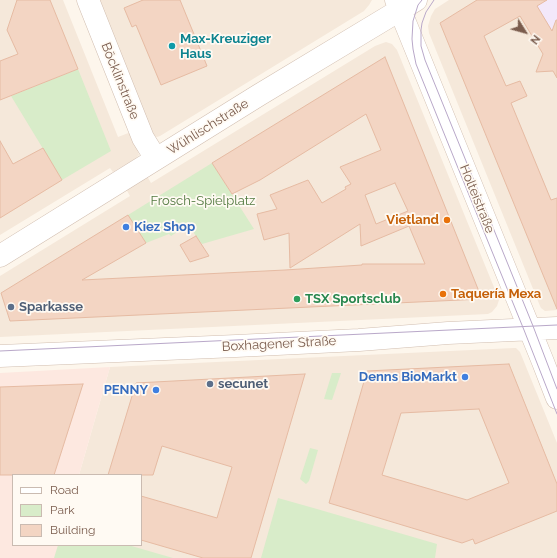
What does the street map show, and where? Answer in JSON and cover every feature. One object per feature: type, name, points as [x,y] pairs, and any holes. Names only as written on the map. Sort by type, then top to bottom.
[{"type":"street","name":"Böcklinstraße","points":[[88,0],[143,138],[156,159]]},
{"type":"street","name":"Wühlischstraße","points":[[0,256],[404,3]]},
{"type":"street","name":"Holteistraße","points":[[404,3],[557,398]]},
{"type":"street","name":"Boxhagener Straße","points":[[0,356],[358,340],[454,333],[557,328]]},
{"type":"shaded area","points":[[0,0],[63,0],[118,137],[131,132],[139,155],[113,172],[110,168],[0,235]]},
{"type":"shaded area","points":[[99,0],[372,0],[364,11],[157,137],[153,135]]},
{"type":"shaded area","points":[[449,0],[557,0],[557,310],[545,311],[540,306],[429,33],[428,26],[435,9]]},
{"type":"shaded area","points":[[533,0],[557,0],[557,41]]},
{"type":"shaded area","points":[[386,42],[392,44],[397,50],[498,297],[499,300],[497,306],[492,312],[488,314],[0,337],[0,276],[130,196],[126,189],[147,176],[151,183],[375,46]]},
{"type":"shaded area","points":[[516,348],[520,352],[557,443],[557,558],[55,558],[58,546],[142,546],[142,474],[79,474],[110,367]]},
{"type":"shaded area","points":[[110,367],[79,474],[12,474],[12,546],[58,546],[55,558],[0,558],[0,373]]},
{"type":"green space","points":[[78,69],[111,151],[62,180],[11,96]]},
{"type":"green space","name":"Frosch-Spielplatz","points":[[212,163],[254,229],[202,244],[188,225],[171,236],[169,234],[146,243],[128,215]]},
{"type":"green space","points":[[332,373],[341,373],[332,400],[324,399]]},
{"type":"green space","points":[[310,448],[318,450],[309,481],[306,484],[300,479]]},
{"type":"green space","points":[[278,498],[437,544],[435,558],[261,558]]},
{"type":"green space","points":[[58,546],[131,546],[173,558],[54,558]]},
{"type":"building","points":[[17,0],[50,0],[78,69],[0,100],[0,61],[18,54],[7,30]]},
{"type":"building","name":"Max-Kreuziger Haus","points":[[143,0],[180,0],[207,66],[161,85],[136,25],[132,27],[124,8]]},
{"type":"building","points":[[477,0],[547,0],[537,6],[552,31],[557,20],[557,78],[553,71],[536,72],[543,54],[520,16],[484,36],[506,86],[520,81],[527,96],[511,103],[551,200],[557,198],[557,309],[440,23]]},
{"type":"building","points":[[385,57],[482,299],[10,321],[1,293],[128,215],[146,243],[82,280],[285,270],[362,264],[425,264],[409,226],[361,246],[360,224],[290,268],[289,233],[264,240],[257,214],[277,209],[270,195],[308,180],[322,203],[346,189],[345,187],[351,184],[340,167],[381,150],[366,114],[260,180],[232,194],[212,163]],"holes":[[[395,183],[408,211],[376,224],[365,195]]]},
{"type":"building","points":[[0,141],[13,164],[43,148],[62,180],[0,218]]},
{"type":"building","points":[[196,236],[209,256],[190,262],[180,245]]},
{"type":"building","points":[[509,364],[557,484],[557,511],[475,544],[473,539],[462,543],[329,503],[367,371]],"holes":[[[479,409],[509,483],[467,500],[382,475],[401,413]]]},
{"type":"building","points":[[305,374],[251,558],[203,558],[142,540],[142,496],[217,518],[232,467],[162,446],[153,475],[108,474],[136,383]]},
{"type":"building","points":[[83,384],[54,474],[0,475],[0,387]]},
{"type":"tram line","points":[[422,0],[418,5],[413,21],[412,39],[416,64],[557,414]]},
{"type":"tram line","points":[[434,0],[426,12],[422,23],[421,46],[425,60],[557,389]]},
{"type":"tram line","points":[[0,351],[557,325]]},
{"type":"place","name":"Max-Kreuziger Haus","points":[[172,46]]},
{"type":"place","name":"Vietland","points":[[447,220]]},
{"type":"place","name":"Kiez Shop","points":[[126,227]]},
{"type":"place","name":"Taquería Mexa","points":[[443,294]]},
{"type":"place","name":"TSX Sportsclub","points":[[297,299]]},
{"type":"place","name":"Sparkasse","points":[[11,307]]},
{"type":"place","name":"Denns BioMarkt","points":[[465,377]]},
{"type":"place","name":"secunet","points":[[210,384]]},
{"type":"place","name":"PENNY","points":[[156,390]]}]
